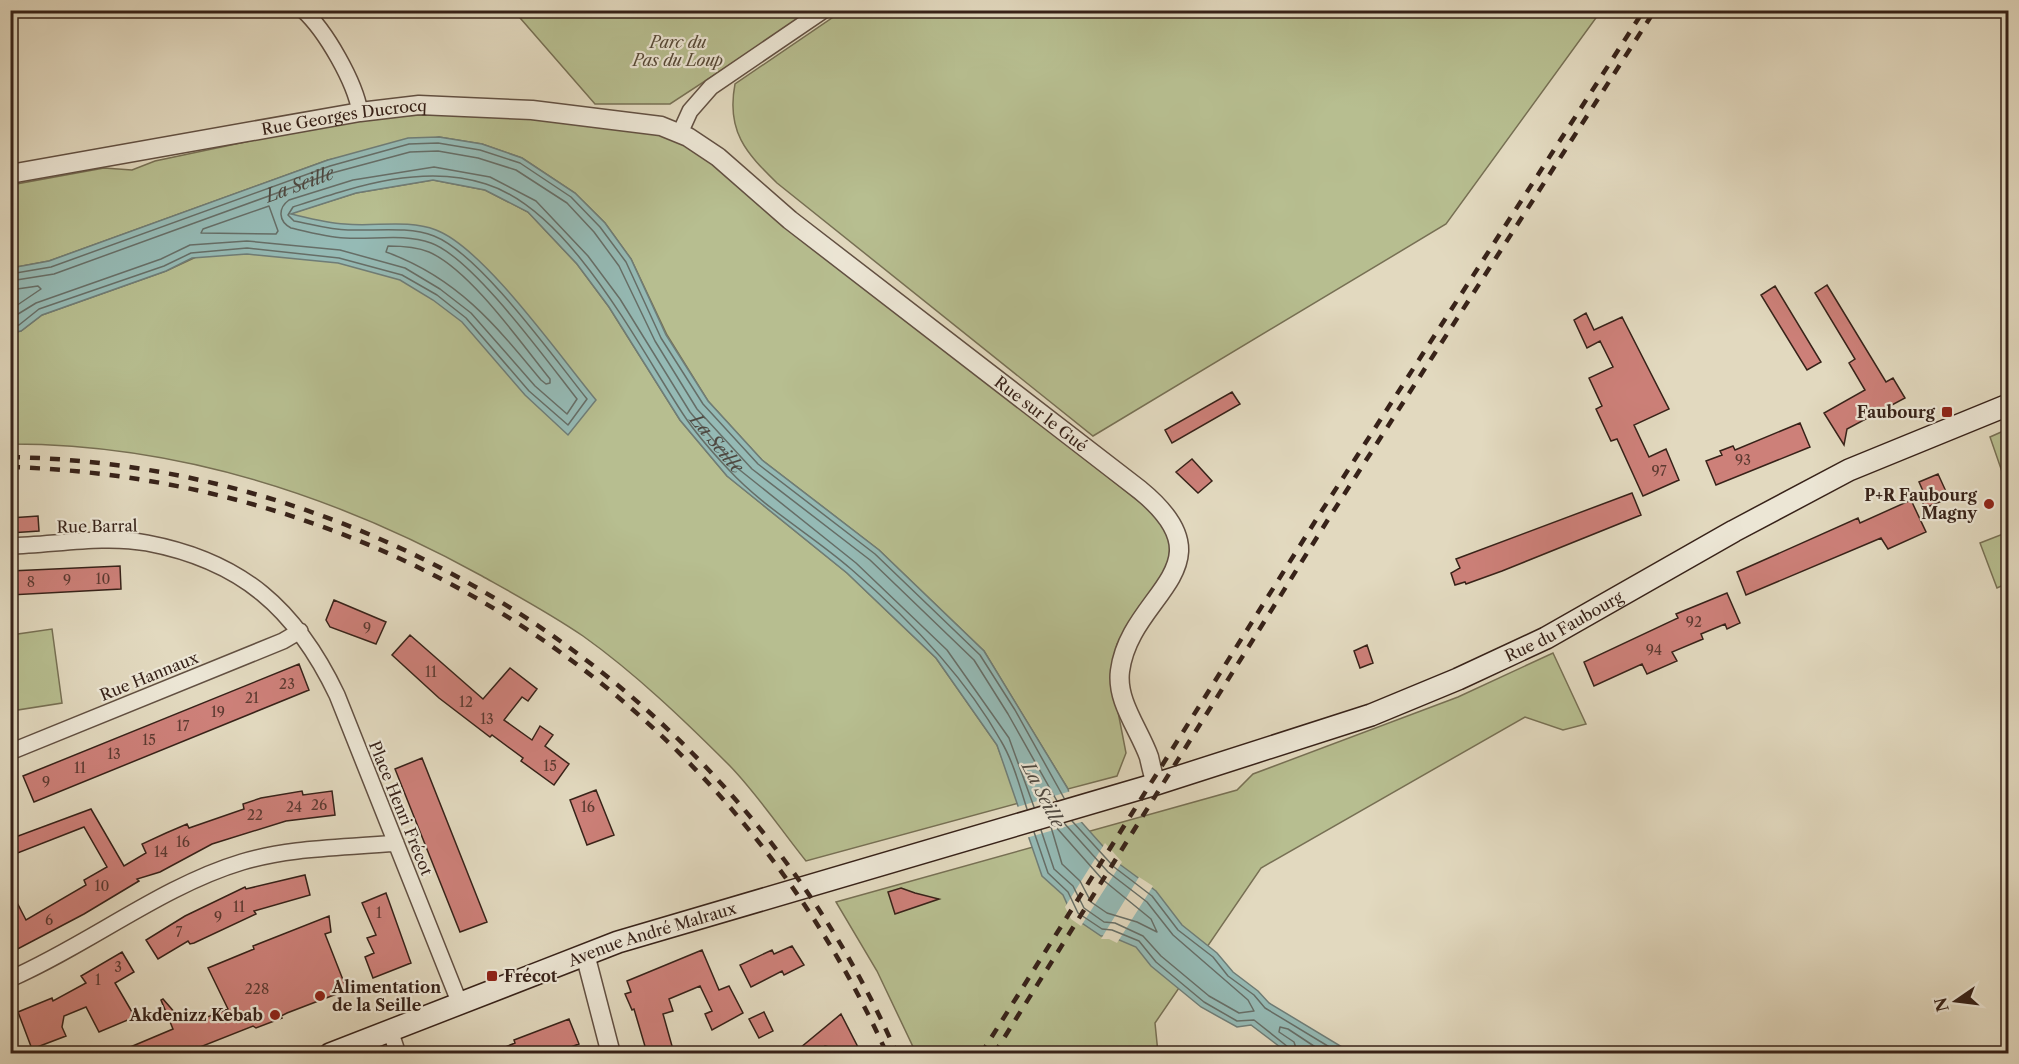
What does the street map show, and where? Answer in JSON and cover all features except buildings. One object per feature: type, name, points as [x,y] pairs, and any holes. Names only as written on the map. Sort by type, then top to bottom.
[{"type":"main road","name":"Rue du Faubourg","points":[[1099,801],[1335,728],[1458,679],[1556,633],[1809,490],[1885,455],[2008,405]]},
{"type":"main road","name":"Avenue André Malraux","points":[[330,1053],[585,954],[1099,801]]},
{"type":"street","points":[[303,10],[329,42],[358,100],[360,112]]},
{"type":"street","points":[[680,133],[690,111],[711,87],[824,10]]},
{"type":"street","name":"Rue Georges Ducrocq","points":[[10,174],[360,112],[419,105],[532,110],[642,122],[680,133]]},
{"type":"street","name":"Rue sur le Gué","points":[[680,133],[718,157],[799,228],[1140,490],[1169,517],[1179,539],[1176,568],[1131,639],[1120,673],[1125,703],[1149,757],[1155,784]]},
{"type":"street","name":"Rue Barral","points":[[10,546],[101,541],[146,543],[212,561],[245,580],[270,599],[300,631]]},
{"type":"street","name":"Rue Hannaux","points":[[10,752],[283,641],[300,631]]},
{"type":"street","name":"Place Henri Frécot","points":[[300,631],[315,652],[337,695],[460,1004]]},
{"type":"street","points":[[10,979],[82,944],[165,896],[240,862],[269,854],[396,843]]},
{"type":"street","points":[[585,954],[611,1053]]},
{"type":"street","points":[[390,1030],[398,1053]]},
{"type":"green space","name":"Parc du Pas du Loup","points":[[514,11],[812,11],[670,104],[595,104]]},
{"type":"green space","points":[[842,11],[1601,11],[1446,224],[1093,436],[777,183],[756,161],[741,140],[733,115],[735,84]]},
{"type":"green space","points":[[489,113],[592,123],[666,136],[704,155],[1158,517],[1170,538],[1169,565],[1117,644],[1113,663],[1112,681],[1126,753],[1117,776],[1068,789],[984,651],[879,550],[762,460],[708,401],[667,335],[631,259],[605,223],[575,193],[522,158],[482,144],[439,137],[328,160],[49,261],[11,268],[11,185],[104,168],[132,170],[155,161],[316,127],[394,116]]},
{"type":"green space","points":[[433,180],[485,190],[528,212],[577,264],[609,307],[680,420],[727,476],[847,573],[936,658],[997,745],[1019,803],[806,861],[730,766],[659,698],[602,650],[533,605],[427,547],[313,499],[254,480],[195,465],[134,453],[73,446],[11,444],[10,333],[21,331],[42,315],[166,271],[289,214],[356,193]]},
{"type":"green space","points":[[2008,429],[2008,489],[1990,437]]},
{"type":"green space","points":[[2008,532],[2008,583],[1997,588],[1980,543]]},
{"type":"green space","points":[[52,629],[62,703],[11,711],[11,635]]},
{"type":"green space","points":[[1553,653],[1586,724],[1563,730],[1525,717],[1261,868],[1155,1023],[1158,1053],[916,1053],[877,971],[836,902],[1237,790],[1253,774],[1458,697]]},
{"type":"water","name":"La Seille","points":[[439,137],[482,144],[522,158],[575,193],[605,223],[631,259],[666,335],[708,401],[762,460],[879,550],[984,651],[1068,789],[1075,815],[1118,863],[1156,891],[1182,925],[1217,953],[1233,972],[1258,991],[1269,1003],[1352,1053],[1288,1053],[1251,1025],[1237,1027],[1201,1007],[1151,966],[1136,947],[1110,936],[1101,936],[1073,917],[1063,895],[1042,876],[997,745],[936,658],[847,573],[727,476],[680,420],[609,307],[577,264],[528,212],[485,190],[433,180],[356,193],[291,214],[356,225],[414,225],[436,230],[455,241],[476,258],[521,306],[596,400],[568,435],[525,395],[462,322],[433,300],[400,280],[338,263],[247,254],[192,258],[166,271],[42,315],[21,331],[11,333],[11,268],[49,261],[328,160],[408,138]]},
{"type":"pier","points":[[1071,791],[1078,814],[1085,821],[1026,838],[1017,807]]},
{"type":"pier","points":[[1105,843],[1122,862],[1081,926],[1071,919],[1065,907]]},
{"type":"pier","points":[[1139,877],[1153,886],[1117,943],[1109,939],[1101,939]]},
{"type":"railway","points":[[981,1054],[1321,512],[1644,10]]},
{"type":"railway","points":[[994,1054],[1329,518],[1655,10]]},
{"type":"railway","points":[[10,457],[152,471],[289,504],[419,557],[540,627],[650,713],[748,814],[831,928],[897,1054]]},
{"type":"railway","points":[[10,467],[151,481],[287,515],[415,566],[534,634],[642,718],[738,816],[820,929],[887,1054]]},
{"type":"place","name":"Faubourg","points":[[1947,412]]},
{"type":"place","name":"P+R Faubourg Magny","points":[[1989,504]]},
{"type":"place","name":"Frécot","points":[[492,976]]},
{"type":"place","name":"Alimentation de la Seille","points":[[320,996]]},
{"type":"place","name":"Akdenizz Kebab","points":[[275,1015]]}]
